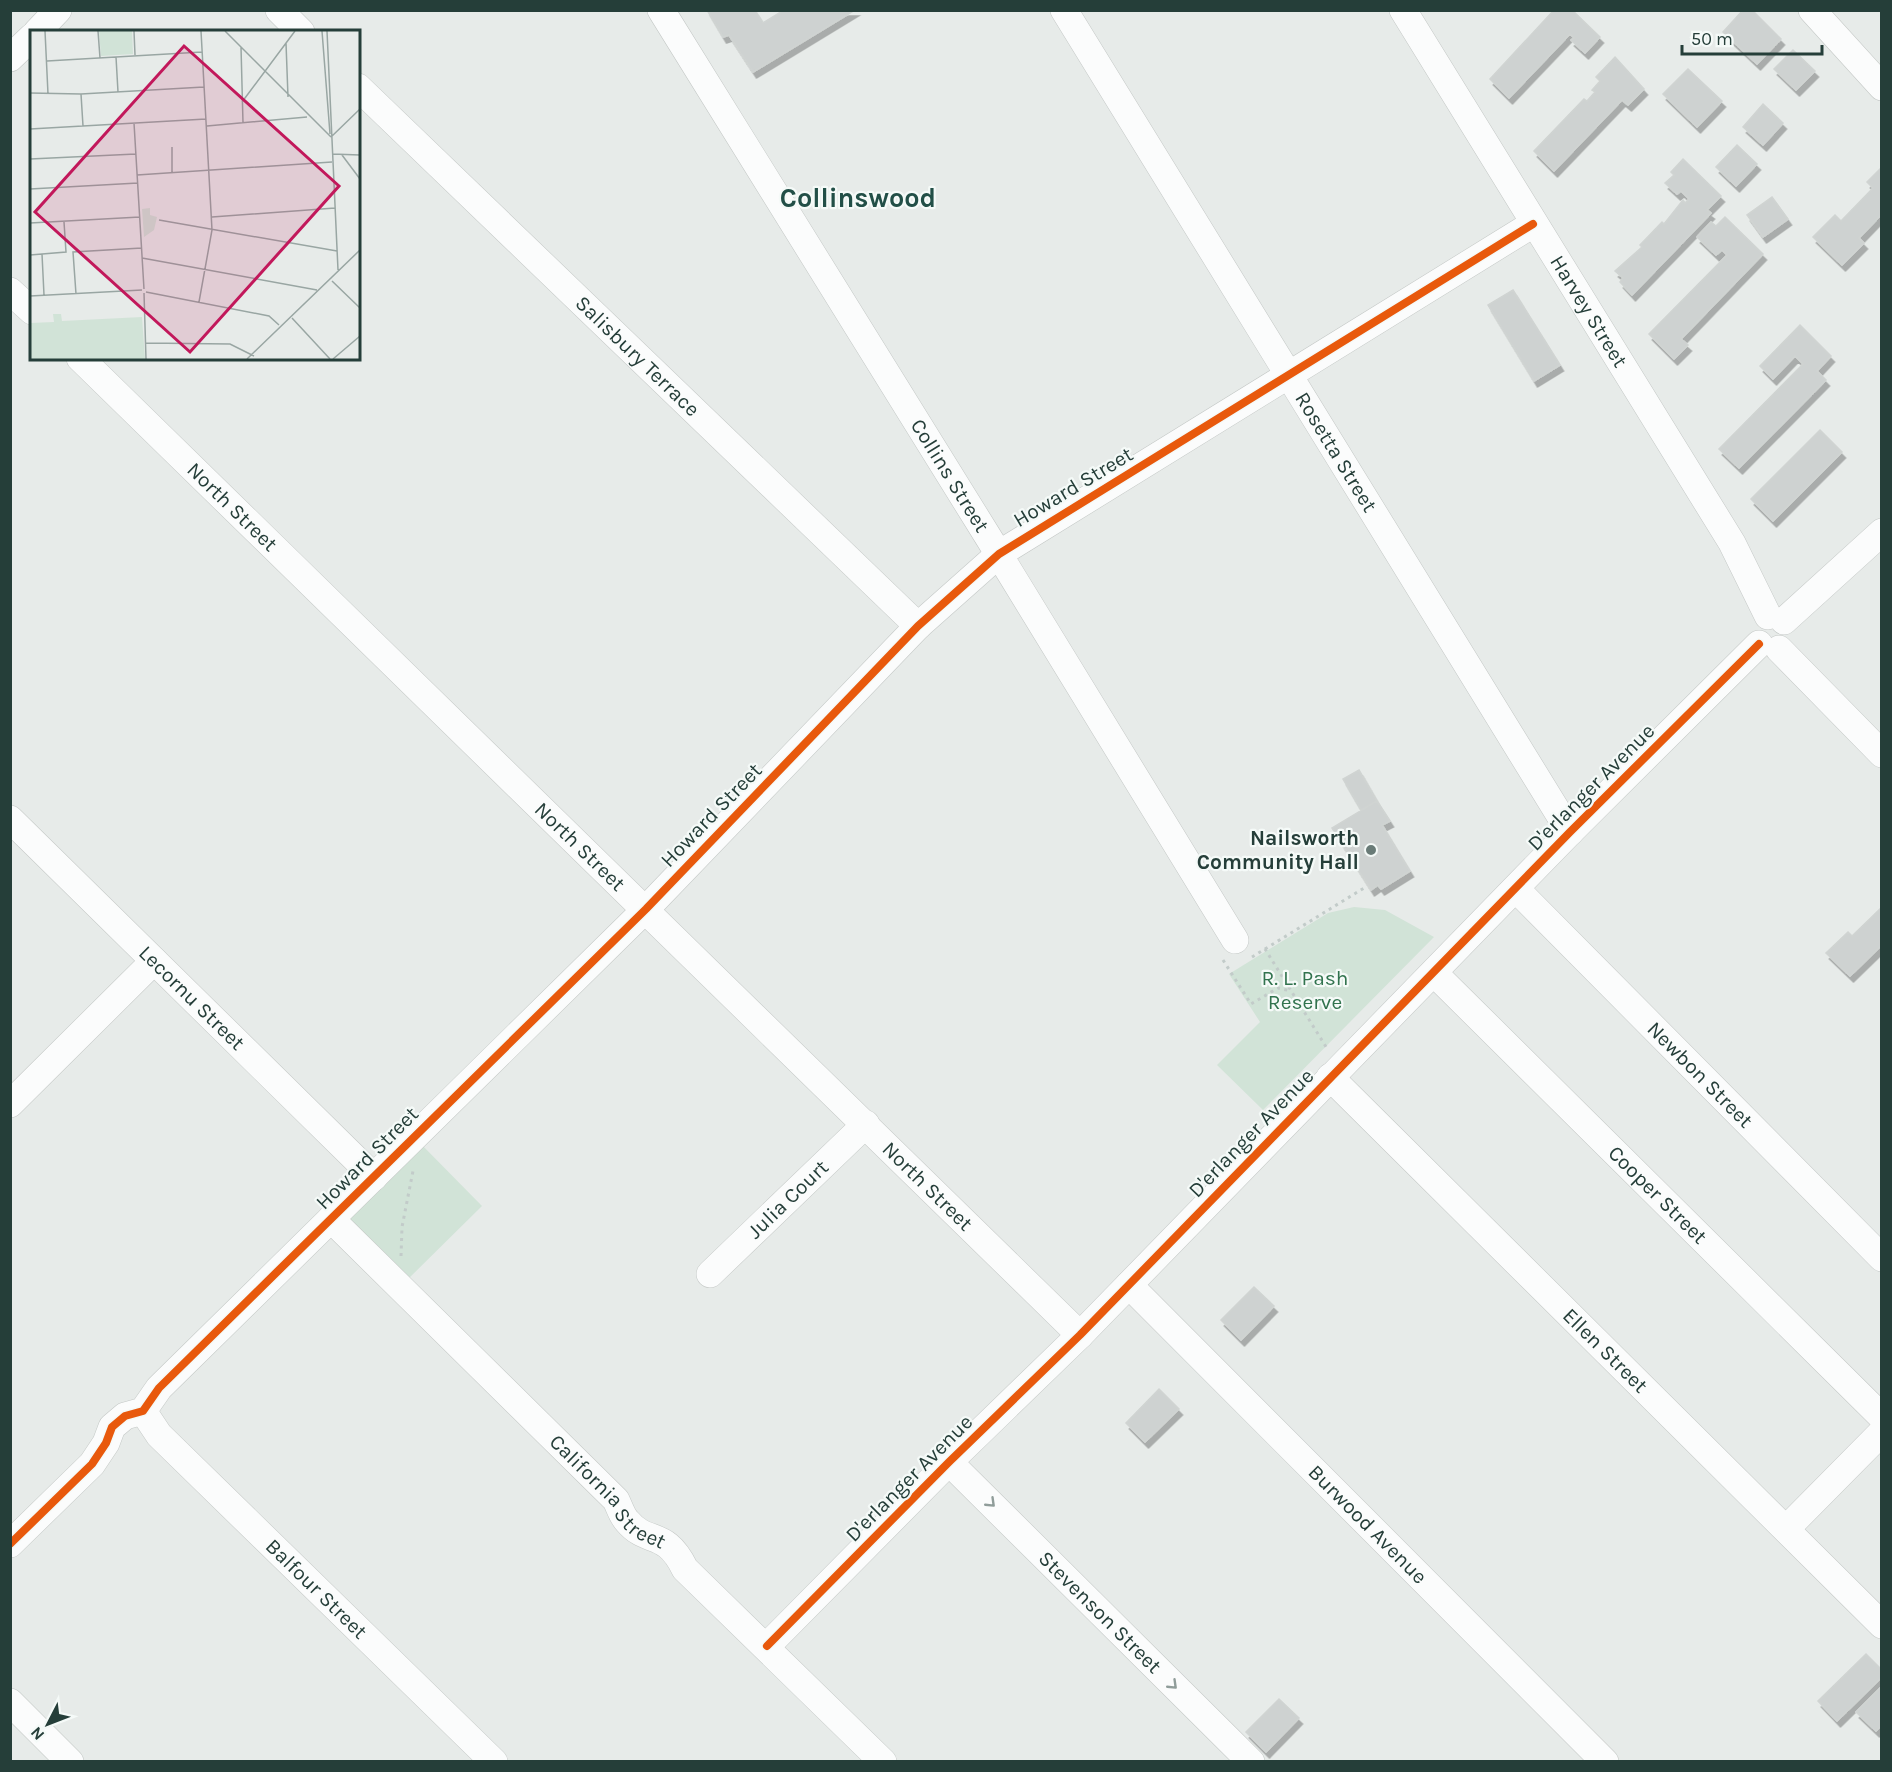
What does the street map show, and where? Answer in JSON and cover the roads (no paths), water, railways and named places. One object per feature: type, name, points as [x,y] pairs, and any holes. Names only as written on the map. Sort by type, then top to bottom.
[{"type":"street","points":[[39,30],[58,10]]},
{"type":"street","points":[[279,10],[299,30]]},
{"type":"street","name":"Collins Street","points":[[661,10],[999,554],[1235,940]]},
{"type":"street","name":"Rosetta Street","points":[[1064,10],[1570,832]]},
{"type":"street","name":"Harvey Street","points":[[1403,10],[1776,619]]},
{"type":"street","points":[[1812,10],[1881,87]]},
{"type":"street","points":[[10,58],[30,39]]},
{"type":"street","name":"Salisbury Terrace","points":[[360,89],[918,626]]},
{"type":"street","name":"Howard Street","points":[[10,1544],[92,1464],[106,1443],[112,1427],[125,1416],[143,1411],[159,1388],[646,909],[918,626],[999,554],[1533,224]]},
{"type":"street","points":[[10,291],[30,309]]},
{"type":"street","name":"North Street","points":[[82,360],[1080,1335]]},
{"type":"street","points":[[1769,646],[1784,645],[1789,633],[1776,619],[1881,532]]},
{"type":"street","points":[[1769,646],[1881,754]]},
{"type":"street","name":"D'erlanger Avenue","points":[[767,1646],[1129,1285],[1330,1064],[1434,973],[1517,890],[1570,832],[1769,646]]},
{"type":"street","name":"Lecornu Street","points":[[10,819],[374,1177]]},
{"type":"street","name":"Newbon Street","points":[[1517,890],[1881,1258]]},
{"type":"street","points":[[15,1095],[154,961]]},
{"type":"street","name":"Cooper Street","points":[[1434,973],[1881,1417]]},
{"type":"street","name":"Ellen Street","points":[[1330,1064],[1881,1625]]},
{"type":"street","name":"Julia Court","points":[[710,1274],[866,1124]]},
{"type":"street","name":"California Street","points":[[331,1219],[616,1500],[626,1520],[636,1530],[666,1541],[677,1551],[685,1569],[767,1646],[883,1761]]},
{"type":"street","name":"Burwood Avenue","points":[[1129,1285],[1605,1761]]},
{"type":"street","name":"Balfour Street","points":[[143,1411],[159,1435],[494,1761]]},
{"type":"street","points":[[1786,1529],[1881,1432]]},
{"type":"street","name":"Stevenson Street","points":[[949,1462],[1251,1761]]},
{"type":"street","points":[[10,1702],[70,1761]]},
{"type":"place","name":"Nailsworth Community Hall","points":[[1371,850]]},
{"type":"district","name":"Collinswood","points":[[858,198]]},
{"type":"park label","name":"R. L. Pash Reserve","points":[[1305,990]]}]
